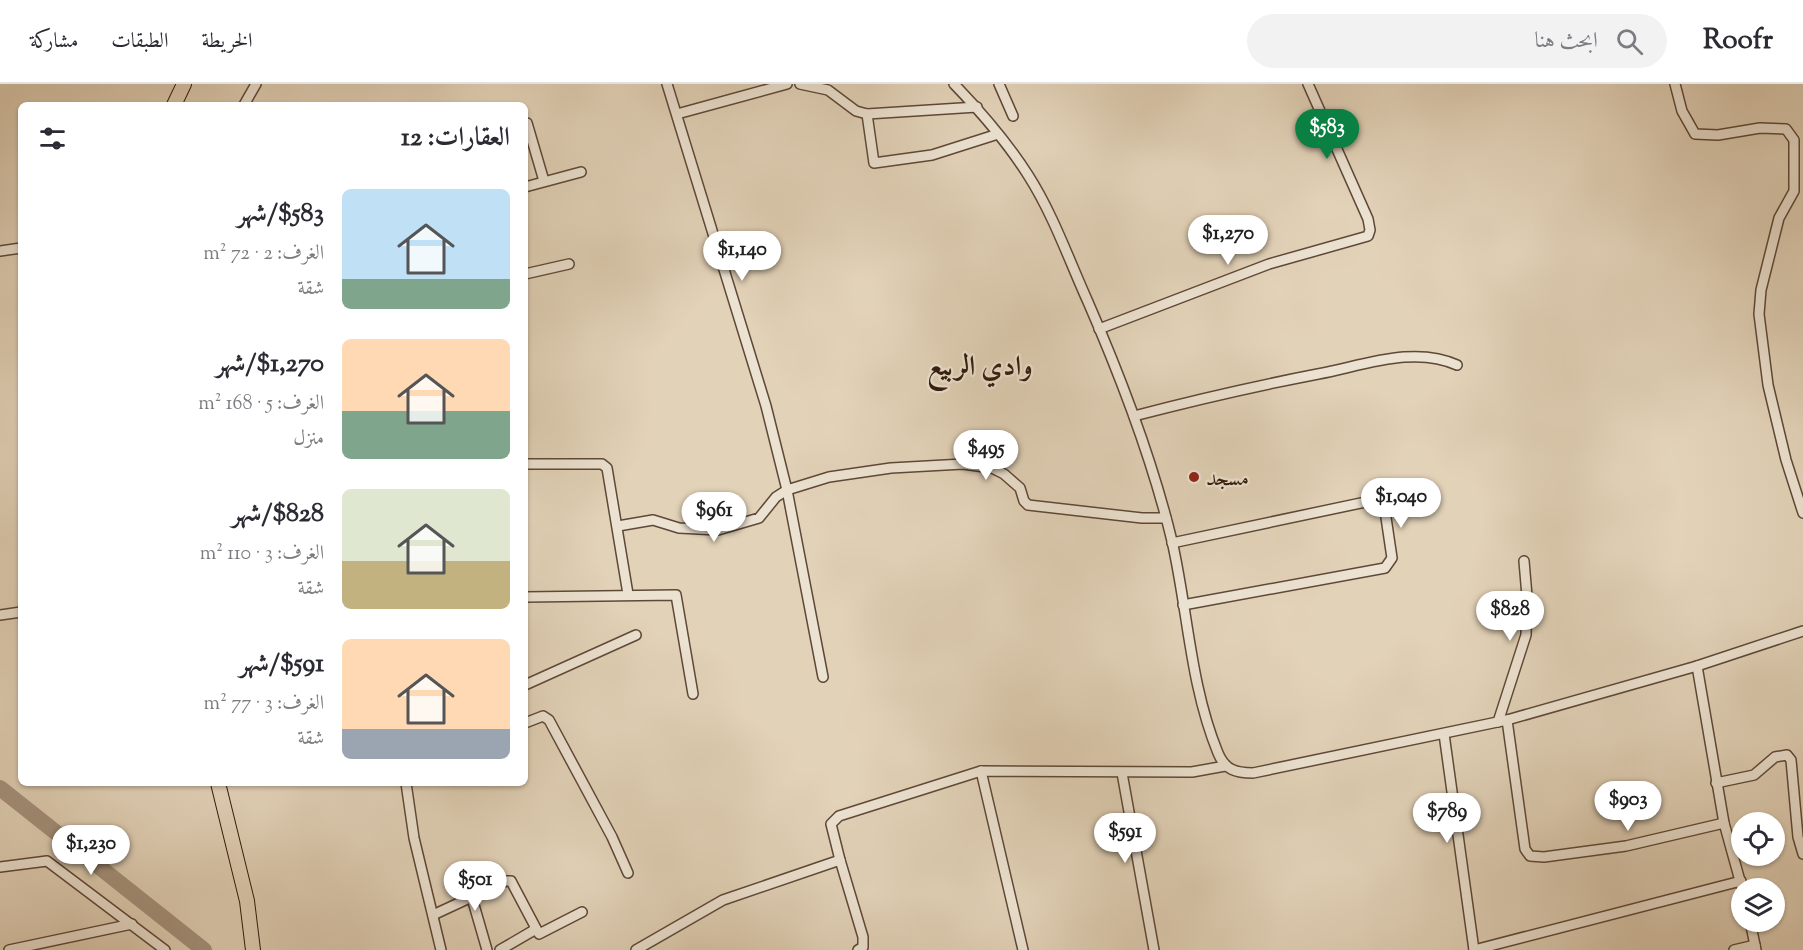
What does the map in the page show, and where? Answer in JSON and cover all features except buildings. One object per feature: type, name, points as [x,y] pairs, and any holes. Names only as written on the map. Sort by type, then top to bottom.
[{"type":"main road","points":[[175,102],[184,84]]},
{"type":"main road","points":[[219,786],[247,901],[254,950]]},
{"type":"street","points":[[246,102],[256,84]]},
{"type":"street","points":[[667,84],[766,406],[787,490],[823,677]]},
{"type":"street","points":[[677,114],[787,84]]},
{"type":"street","points":[[800,84],[828,90],[856,111],[867,114],[977,107]]},
{"type":"street","points":[[954,84],[977,107],[1028,176],[1044,205],[1100,329],[1151,463],[1172,543],[1197,686],[1218,754],[1225,766],[1240,773],[1253,773],[1502,721],[1696,666],[1803,631]]},
{"type":"street","points":[[999,84],[1013,116]]},
{"type":"street","points":[[1100,329],[1269,264],[1368,236],[1370,230],[1368,219],[1308,84]]},
{"type":"street","points":[[1675,84],[1682,111],[1695,134],[1718,135],[1760,128],[1786,129],[1794,141],[1794,191],[1779,218],[1761,290],[1759,314],[1768,385],[1786,460],[1803,513]]},
{"type":"street","points":[[867,114],[874,162],[932,155],[998,134]]},
{"type":"street","points":[[528,126],[544,181]]},
{"type":"street","points":[[528,186],[581,172]]},
{"type":"street","points":[[0,251],[18,248]]},
{"type":"street","points":[[528,273],[569,264]]},
{"type":"street","points":[[1134,416],[1211,395],[1381,360],[1428,357],[1458,365]]},
{"type":"street","points":[[528,464],[602,464],[608,468],[628,594]]},
{"type":"street","points":[[618,526],[653,520],[679,528],[718,530],[759,518],[776,496],[787,490],[855,472],[977,465],[1005,474],[1020,488],[1024,501],[1028,505],[1131,517],[1166,518]]},
{"type":"street","points":[[1172,543],[1375,500],[1384,504],[1392,558],[1385,568],[1183,605]]},
{"type":"street","points":[[1524,561],[1527,596],[1526,635],[1502,721],[1525,849],[1530,855],[1544,857],[1626,846],[1724,823]]},
{"type":"street","points":[[528,597],[676,595],[682,615],[693,694]]},
{"type":"street","points":[[0,615],[18,612]]},
{"type":"street","points":[[528,684],[636,634]]},
{"type":"street","points":[[1696,666],[1724,823],[1740,878]]},
{"type":"street","points":[[528,722],[543,716],[549,720],[612,837],[628,873]]},
{"type":"street","points":[[1444,734],[1474,950],[1731,888]]},
{"type":"street","points":[[1716,783],[1754,775],[1775,757],[1787,755],[1791,760],[1798,837],[1803,854]]},
{"type":"street","points":[[858,950],[863,946],[863,937],[831,824],[834,819],[981,771],[988,773],[1122,773],[1209,771],[1225,766]]},
{"type":"street","points":[[981,771],[1023,950]]},
{"type":"street","points":[[1122,773],[1154,950]]},
{"type":"street","points":[[406,786],[414,838],[441,950]]},
{"type":"street","points":[[636,950],[723,900],[840,860]]},
{"type":"street","points":[[0,867],[47,861],[165,950]]},
{"type":"street","points":[[433,915],[511,881],[539,934],[545,933],[582,912]]},
{"type":"street","points":[[472,898],[488,950]]},
{"type":"street","points":[[9,950],[132,924]]},
{"type":"street","points":[[500,950],[536,929]]},
{"type":"street","points":[[1734,950],[1756,947],[1753,932]]},
{"type":"waterway","points":[[0,788],[204,950]]},
{"type":"place","name":"مسجد","points":[[1194,477]]},
{"type":"district","name":"وادي الربيع","points":[[980,365]]}]
